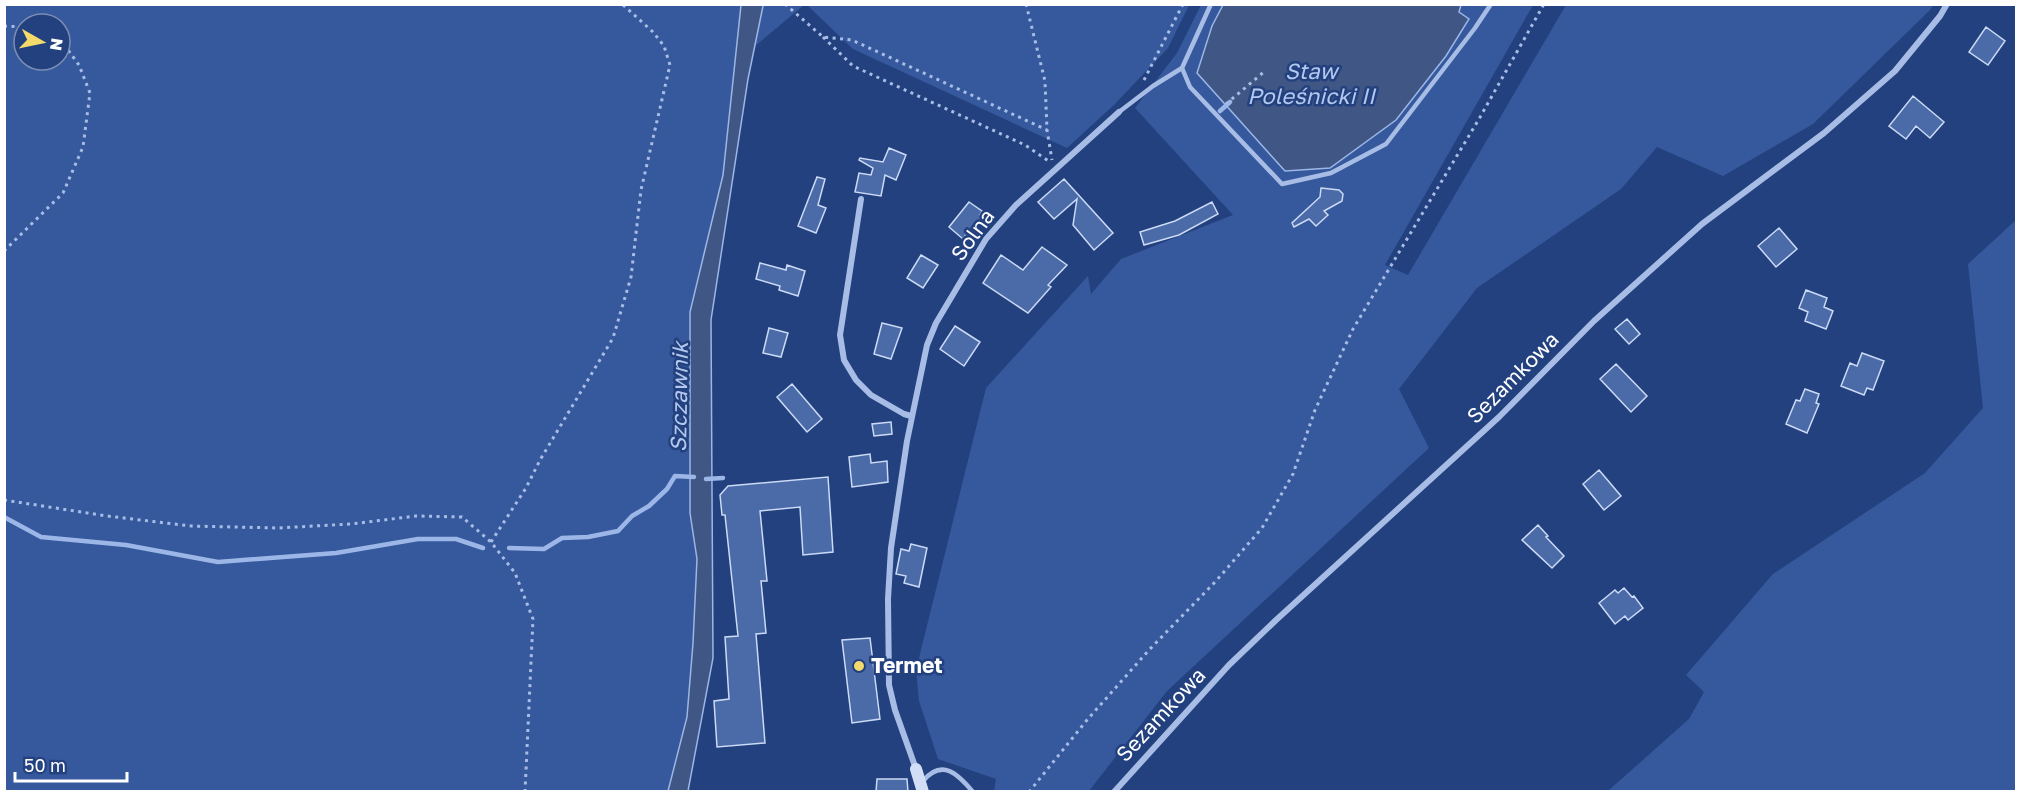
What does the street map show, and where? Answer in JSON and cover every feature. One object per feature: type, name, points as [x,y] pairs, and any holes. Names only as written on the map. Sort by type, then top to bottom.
[{"type":"street","name":"Sezamkowa","points":[[1114,792],[1229,665],[1275,621],[1499,417],[1594,321],[1702,224],[1824,133],[1895,71],[1940,16],[1947,4]]},
{"type":"street","name":"Solna","points":[[916,769],[895,710],[890,685],[888,599],[891,548],[911,416],[927,345],[947,305],[986,239],[1016,205],[1119,112]]},
{"type":"street","points":[[861,199],[840,335],[844,360],[856,380],[871,394],[903,414],[911,416]]},
{"type":"street","points":[[916,769],[922,788]]},
{"type":"lane","points":[[1119,112],[1153,86],[1182,68],[1211,4]]},
{"type":"lane","points":[[1182,68],[1190,87],[1282,184],[1331,173],[1386,144],[1476,28],[1491,4]]},
{"type":"lane","points":[[922,788],[928,775],[937,770],[947,770],[960,776],[973,792]]},
{"type":"path","points":[[491,542],[526,488],[613,338],[631,277],[641,190],[670,65],[664,46],[653,32],[622,4]]},
{"type":"path","points":[[785,4],[853,66],[1025,145],[1055,168]]},
{"type":"path","points":[[1026,4],[1045,81],[1047,130],[1055,168]]},
{"type":"path","points":[[1139,86],[1146,78],[1183,4]]},
{"type":"path","points":[[1029,792],[1095,711],[1262,528],[1293,474],[1315,410],[1353,329],[1479,119],[1544,4]]},
{"type":"path","points":[[823,37],[852,40],[1047,130]]},
{"type":"path","points":[[4,251],[63,193],[83,147],[90,93],[79,65],[72,55]]},
{"type":"path","points":[[1226,104],[1265,71]]},
{"type":"path","points":[[4,500],[106,516],[191,526],[278,528],[351,524],[416,516],[462,517],[491,542],[515,573],[533,619],[525,792]]},
{"type":"shaded area","points":[[5,5],[804,5],[736,62],[723,175],[690,312],[690,513],[697,559],[687,717],[668,791],[5,792]]},
{"type":"shaded area","points":[[807,5],[1189,5],[1168,48],[1115,104],[1067,148],[853,49]]},
{"type":"shaded area","points":[[1201,5],[1223,5],[1212,26],[1446,56],[1468,19],[1459,12],[1461,5],[1533,5],[1385,265],[1408,275],[1566,5],[1933,5],[1813,124],[1723,176],[1657,147],[1621,189],[1477,288],[1399,389],[1429,448],[1167,691],[1089,791],[994,791],[996,779],[938,759],[919,701],[916,670],[986,388],[1088,276],[1091,294],[1121,259],[1233,215],[1135,108],[1177,53]]},
{"type":"shaded area","points":[[2016,220],[2016,791],[1608,791],[1689,719],[1704,692],[1686,675],[1773,574],[1925,473],[1983,408],[1968,264]]},
{"type":"water","points":[[741,5],[763,6],[748,79],[711,320],[713,658],[688,791],[668,791],[687,717],[697,559],[690,513],[690,312],[723,175]]},
{"type":"water","name":"Staw Poleśnicki II","points":[[1223,5],[1461,5],[1459,12],[1469,19],[1446,56],[1396,120],[1330,168],[1285,171],[1197,73],[1212,26]]},
{"type":"building","points":[[1986,27],[2005,41],[1988,65],[1969,52]]},
{"type":"building","points":[[1913,96],[1944,122],[1930,138],[1916,126],[1906,139],[1889,126]]},
{"type":"building","points":[[889,148],[906,155],[896,180],[885,175],[881,196],[855,192],[859,173],[871,175],[873,168],[859,160],[860,158],[883,162]]},
{"type":"building","points":[[817,177],[825,179],[818,205],[826,208],[816,233],[798,226]]},
{"type":"building","points":[[1064,179],[1113,233],[1094,250],[1073,225],[1077,199],[1054,219],[1038,202]]},
{"type":"building","points":[[1321,188],[1339,190],[1343,194],[1342,201],[1324,211],[1328,215],[1316,226],[1309,219],[1294,227],[1292,223],[1320,197]]},
{"type":"building","points":[[969,202],[982,211],[980,215],[983,217],[963,239],[949,227]]},
{"type":"building","points":[[1212,202],[1218,214],[1179,235],[1144,245],[1140,232],[1175,221]]},
{"type":"building","points":[[1779,228],[1797,249],[1776,267],[1758,246]]},
{"type":"building","points":[[1042,247],[1067,265],[1048,285],[1051,287],[1028,313],[983,283],[1001,255],[1023,270]]},
{"type":"building","points":[[921,255],[938,265],[923,288],[907,278]]},
{"type":"building","points":[[760,263],[786,270],[787,265],[805,271],[798,296],[779,290],[780,286],[756,279]]},
{"type":"building","points":[[1806,290],[1827,298],[1824,307],[1833,311],[1826,329],[1805,321],[1808,312],[1799,308]]},
{"type":"building","points":[[1627,319],[1640,334],[1629,344],[1615,329]]},
{"type":"building","points":[[882,323],[902,328],[891,359],[874,354]]},
{"type":"building","points":[[955,326],[980,342],[964,366],[940,349]]},
{"type":"building","points":[[769,328],[788,333],[781,357],[763,353]]},
{"type":"building","points":[[1862,353],[1884,361],[1873,390],[1867,388],[1864,395],[1841,386],[1850,363],[1857,366]]},
{"type":"building","points":[[1616,364],[1647,396],[1631,412],[1600,379]]},
{"type":"building","points":[[792,384],[822,419],[807,432],[777,397]]},
{"type":"building","points":[[1805,389],[1819,394],[1816,403],[1819,404],[1807,433],[1786,424],[1796,400],[1800,401]]},
{"type":"building","points":[[891,422],[892,434],[874,436],[872,424]]},
{"type":"building","points":[[870,454],[871,463],[887,461],[888,482],[852,487],[849,457]]},
{"type":"building","points":[[1599,470],[1621,496],[1604,510],[1583,484]]},
{"type":"building","points":[[828,477],[833,552],[803,555],[800,507],[760,511],[767,581],[761,581],[766,633],[756,634],[765,743],[717,747],[714,701],[729,699],[725,637],[738,636],[725,515],[722,515],[720,495],[728,486]]},
{"type":"building","points":[[1538,525],[1564,556],[1552,568],[1522,540]]},
{"type":"building","points":[[911,544],[927,548],[919,587],[904,583],[906,576],[896,574],[901,549],[909,551]]},
{"type":"building","points":[[1624,588],[1643,608],[1628,620],[1625,616],[1615,624],[1599,603],[1615,590],[1618,593]]},
{"type":"building","name":"Termet","points":[[870,638],[880,719],[852,723],[842,640]]},
{"type":"building","points":[[877,779],[907,779],[908,792],[876,792]]},
{"type":"waterway","points":[[1220,111],[1230,102]]},
{"type":"waterway","points":[[509,548],[544,549],[562,538],[588,537],[618,531],[632,516],[649,506],[667,489],[675,476],[694,477]]},
{"type":"waterway","points":[[706,479],[723,478]]},
{"type":"waterway","points":[[4,517],[41,537],[126,545],[218,562],[336,553],[418,539],[456,539],[483,548]]},
{"type":"place","name":"Termet","points":[[859,666]]},
{"type":"water label","name":"Szczawnik","points":[[679,397]]}]
